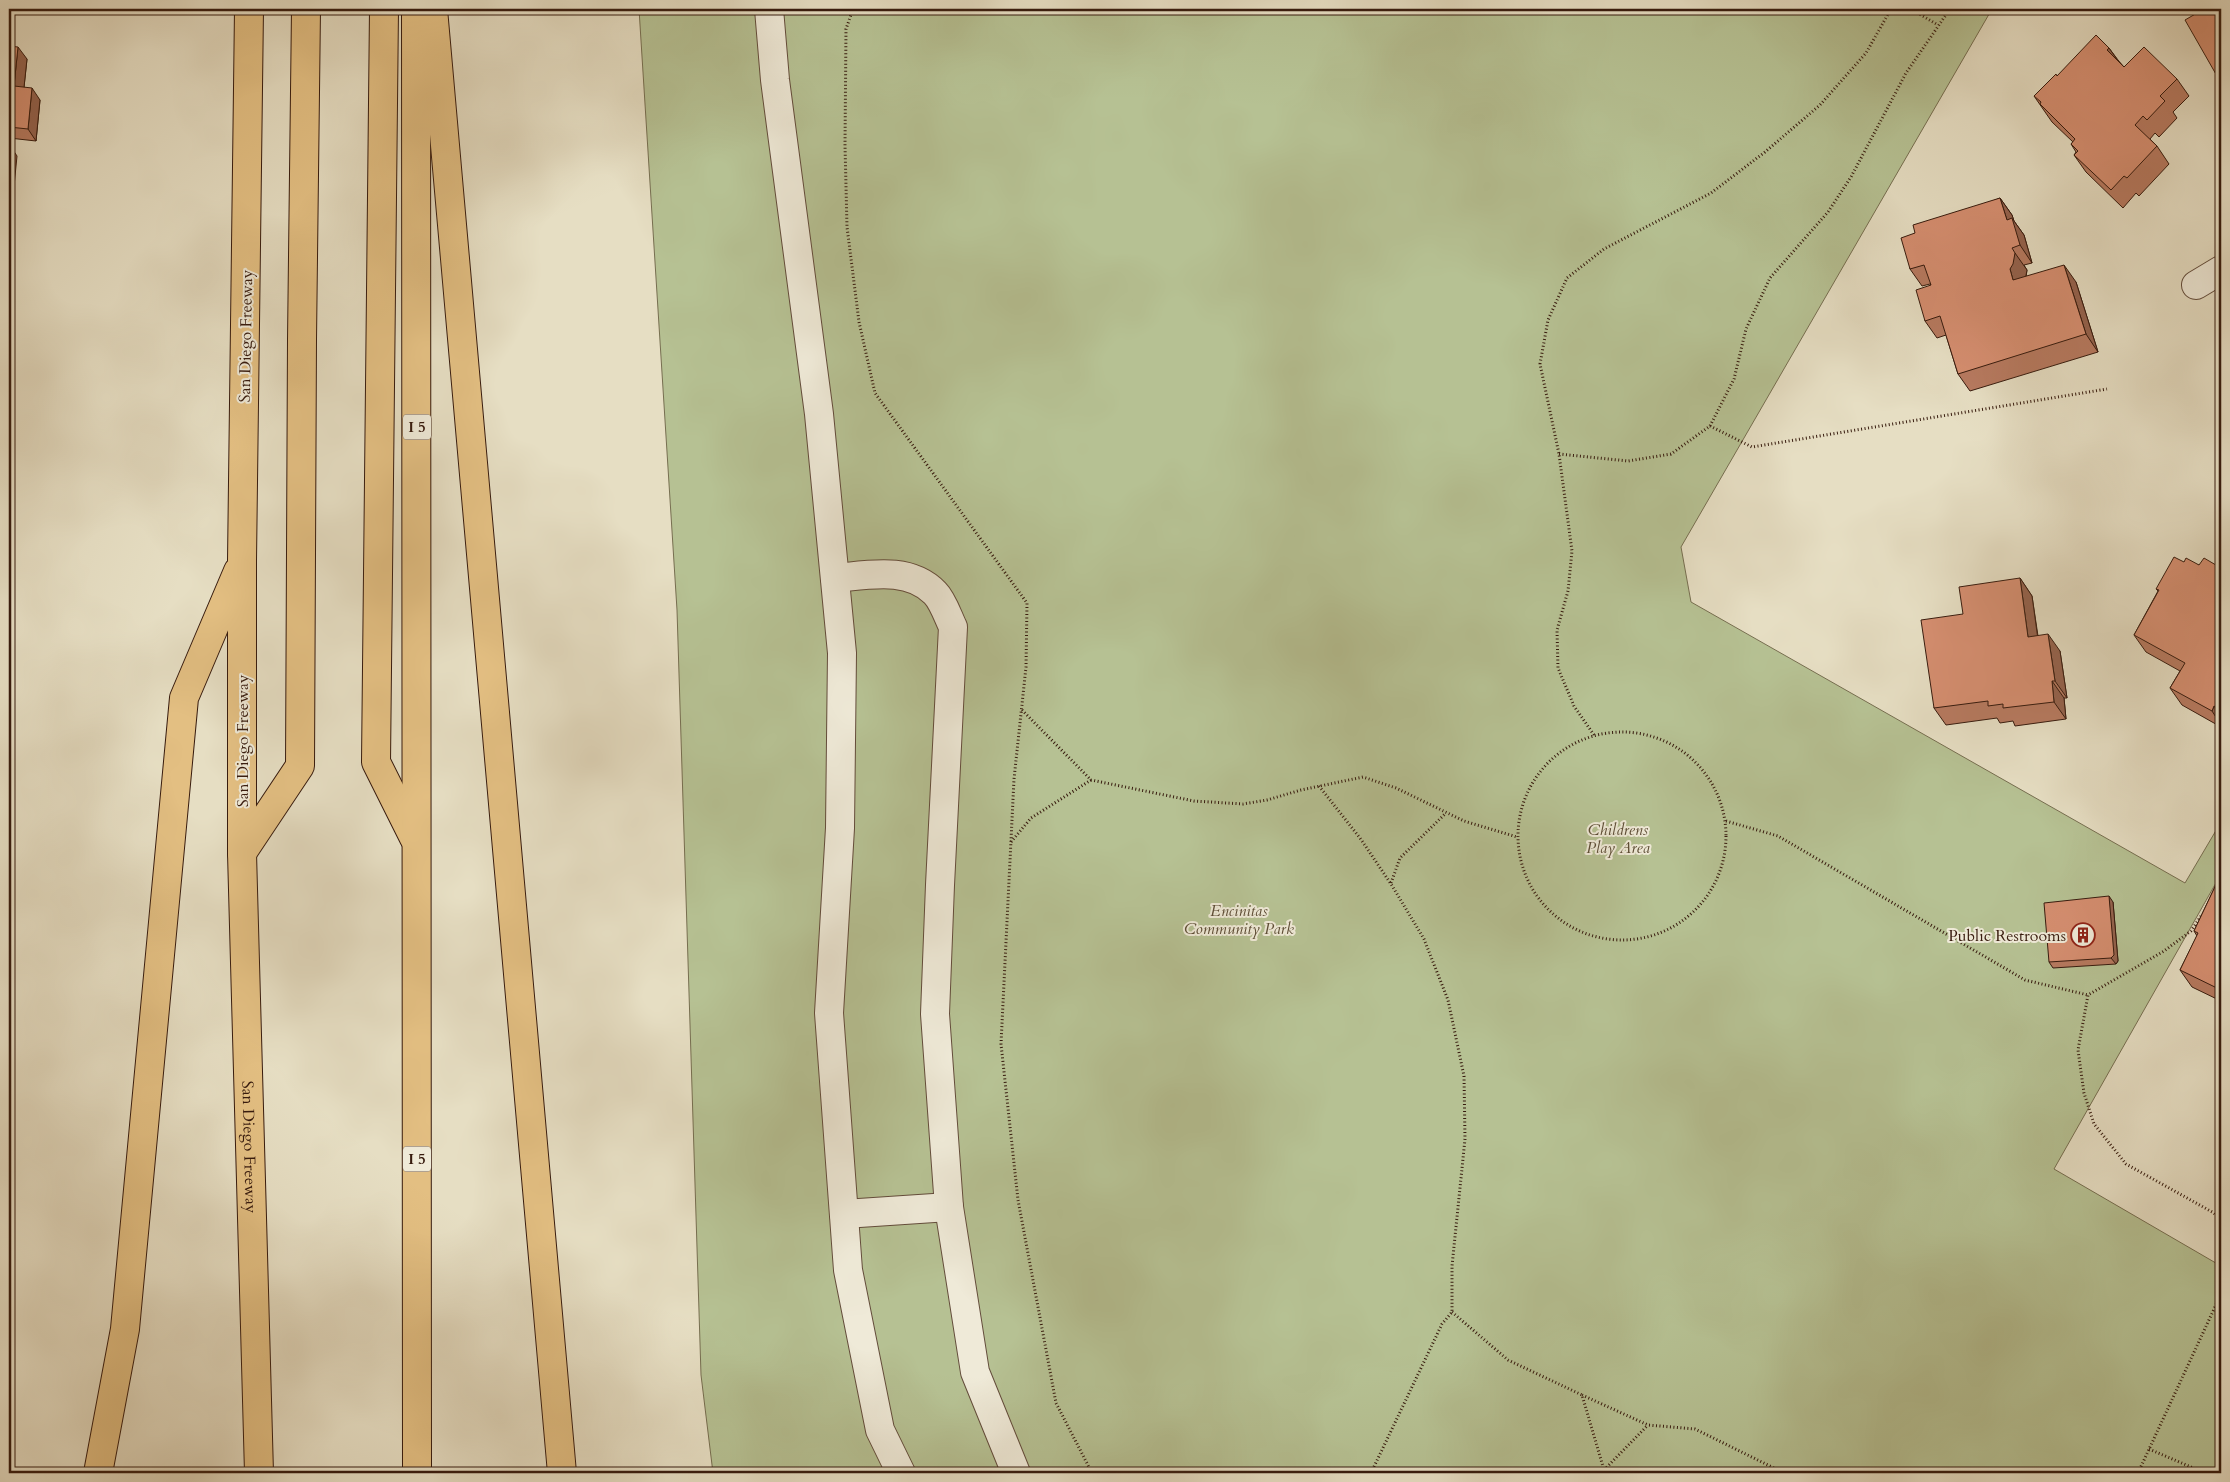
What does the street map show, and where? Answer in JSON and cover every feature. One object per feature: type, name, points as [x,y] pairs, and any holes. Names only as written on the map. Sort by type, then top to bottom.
[{"type":"highway","name":"San Diego Freeway","points":[[249,9],[242,561],[242,854],[259,1473]]},
{"type":"highway","points":[[242,854],[300,766],[306,9]]},
{"type":"highway","points":[[384,9],[376,762],[417,844]]},
{"type":"highway","name":"I 5","points":[[416,9],[417,1473]]},
{"type":"highway","points":[[433,9],[562,1473]]},
{"type":"highway","points":[[98,1473],[125,1329],[184,698],[242,561]]},
{"type":"street","points":[[769,9],[775,80],[820,414],[842,653],[840,828],[829,1013],[848,1270],[880,1430],[900,1473]]},
{"type":"street","points":[[2196,285],[2221,270]]},
{"type":"street","points":[[835,578],[885,574],[916,578],[936,594],[953,628],[940,885],[936,1014],[949,1207],[975,1372],[1016,1473]]},
{"type":"street","points":[[844,1214],[949,1207]]},
{"type":"path","points":[[1594,735],[1574,706],[1558,668],[1557,630],[1568,591],[1572,551],[1559,454],[1540,364],[1548,320],[1567,278],[1604,249],[1711,193],[1820,105],[1866,52],[1891,9]]},
{"type":"path","points":[[1911,9],[1938,25]]},
{"type":"path","points":[[1559,454],[1628,461],[1671,454],[1710,426],[1734,380],[1746,329],[1770,278],[1828,212],[1851,177],[1906,73],[1950,9]]},
{"type":"path","points":[[1710,426],[1752,447],[2107,389]]},
{"type":"path","points":[[1022,710],[1091,780],[1194,801],[1243,804],[1268,800],[1301,790],[1363,776],[1396,788],[1464,821],[1517,838]]},
{"type":"path","points":[[1629,731],[1664,740],[1693,759],[1715,788],[1726,822],[1724,857],[1712,890],[1690,915],[1662,932],[1629,940],[1595,937],[1564,923],[1540,900],[1523,871],[1517,838],[1522,804],[1537,774],[1562,750],[1594,735],[1629,731]]},
{"type":"path","points":[[1011,843],[1031,818],[1091,780]]},
{"type":"path","points":[[1319,786],[1360,838],[1391,884],[1424,939],[1448,1000],[1464,1076],[1465,1139],[1459,1219],[1452,1266],[1452,1312],[1442,1324],[1371,1473]]},
{"type":"path","points":[[1391,884],[1400,858],[1446,812]]},
{"type":"path","points":[[1726,822],[1778,836],[2025,980],[2088,995],[2131,972],[2191,931],[2206,908]]},
{"type":"path","points":[[2088,995],[2078,1050],[2084,1093],[2094,1124],[2126,1164],[2214,1213],[2221,1221]]},
{"type":"path","points":[[2138,1473],[2221,1294]]},
{"type":"path","points":[[1452,1312],[1508,1360],[1648,1425],[1695,1430],[1784,1473]]},
{"type":"path","points":[[1582,1395],[1603,1472]]},
{"type":"path","points":[[1603,1472],[1648,1425]]},
{"type":"path","points":[[2149,1450],[2205,1473]]},
{"type":"green space","name":"Encinitas Community Park","points":[[639,9],[1992,9],[1681,547],[1691,602],[2185,883],[2221,822],[2221,874],[2054,1169],[2221,1266],[2221,1473],[713,1473],[701,1375],[677,610]]},
{"type":"building","points":[[2204,9],[2221,9],[2221,83],[2185,20]]},
{"type":"building","points":[[2096,35],[2109,48],[2107,50],[2124,67],[2144,47],[2177,79],[2160,96],[2165,101],[2147,120],[2143,116],[2135,125],[2157,146],[2127,178],[2124,176],[2111,190],[2074,155],[2078,151],[2071,144],[2075,139],[2034,96],[2056,74],[2057,76]]},
{"type":"building","points":[[9,46],[18,47],[14,86],[32,88],[28,129],[9,127]]},
{"type":"building","points":[[2000,198],[2007,220],[2012,218],[2020,245],[2012,248],[2015,253],[2010,269],[2013,280],[2064,265],[2086,334],[1958,374],[1940,316],[1925,321],[1916,290],[1931,285],[1924,265],[1910,269],[1901,238],[1915,233],[1913,225]]},
{"type":"building","points":[[2174,557],[2184,562],[2186,558],[2199,565],[2204,558],[2221,568],[2221,710],[2214,706],[2212,711],[2170,688],[2185,663],[2134,635],[2159,590],[2156,589]]},
{"type":"building","points":[[2020,578],[2028,637],[2048,634],[2055,681],[2052,681],[2054,702],[2003,708],[2003,704],[1988,706],[1988,701],[1934,708],[1921,620],[1963,614],[1959,587]]},
{"type":"building","points":[[2221,874],[2221,990],[2180,970],[2198,933],[2194,931]]},
{"type":"building","name":"Public Restrooms","points":[[2109,896],[2114,955],[2111,958],[2049,962],[2044,903]]},
{"type":"place","name":"Public Restrooms","points":[[2083,935]]},
{"type":"park label","name":"Childrens Play Area","points":[[1618,838]]}]
